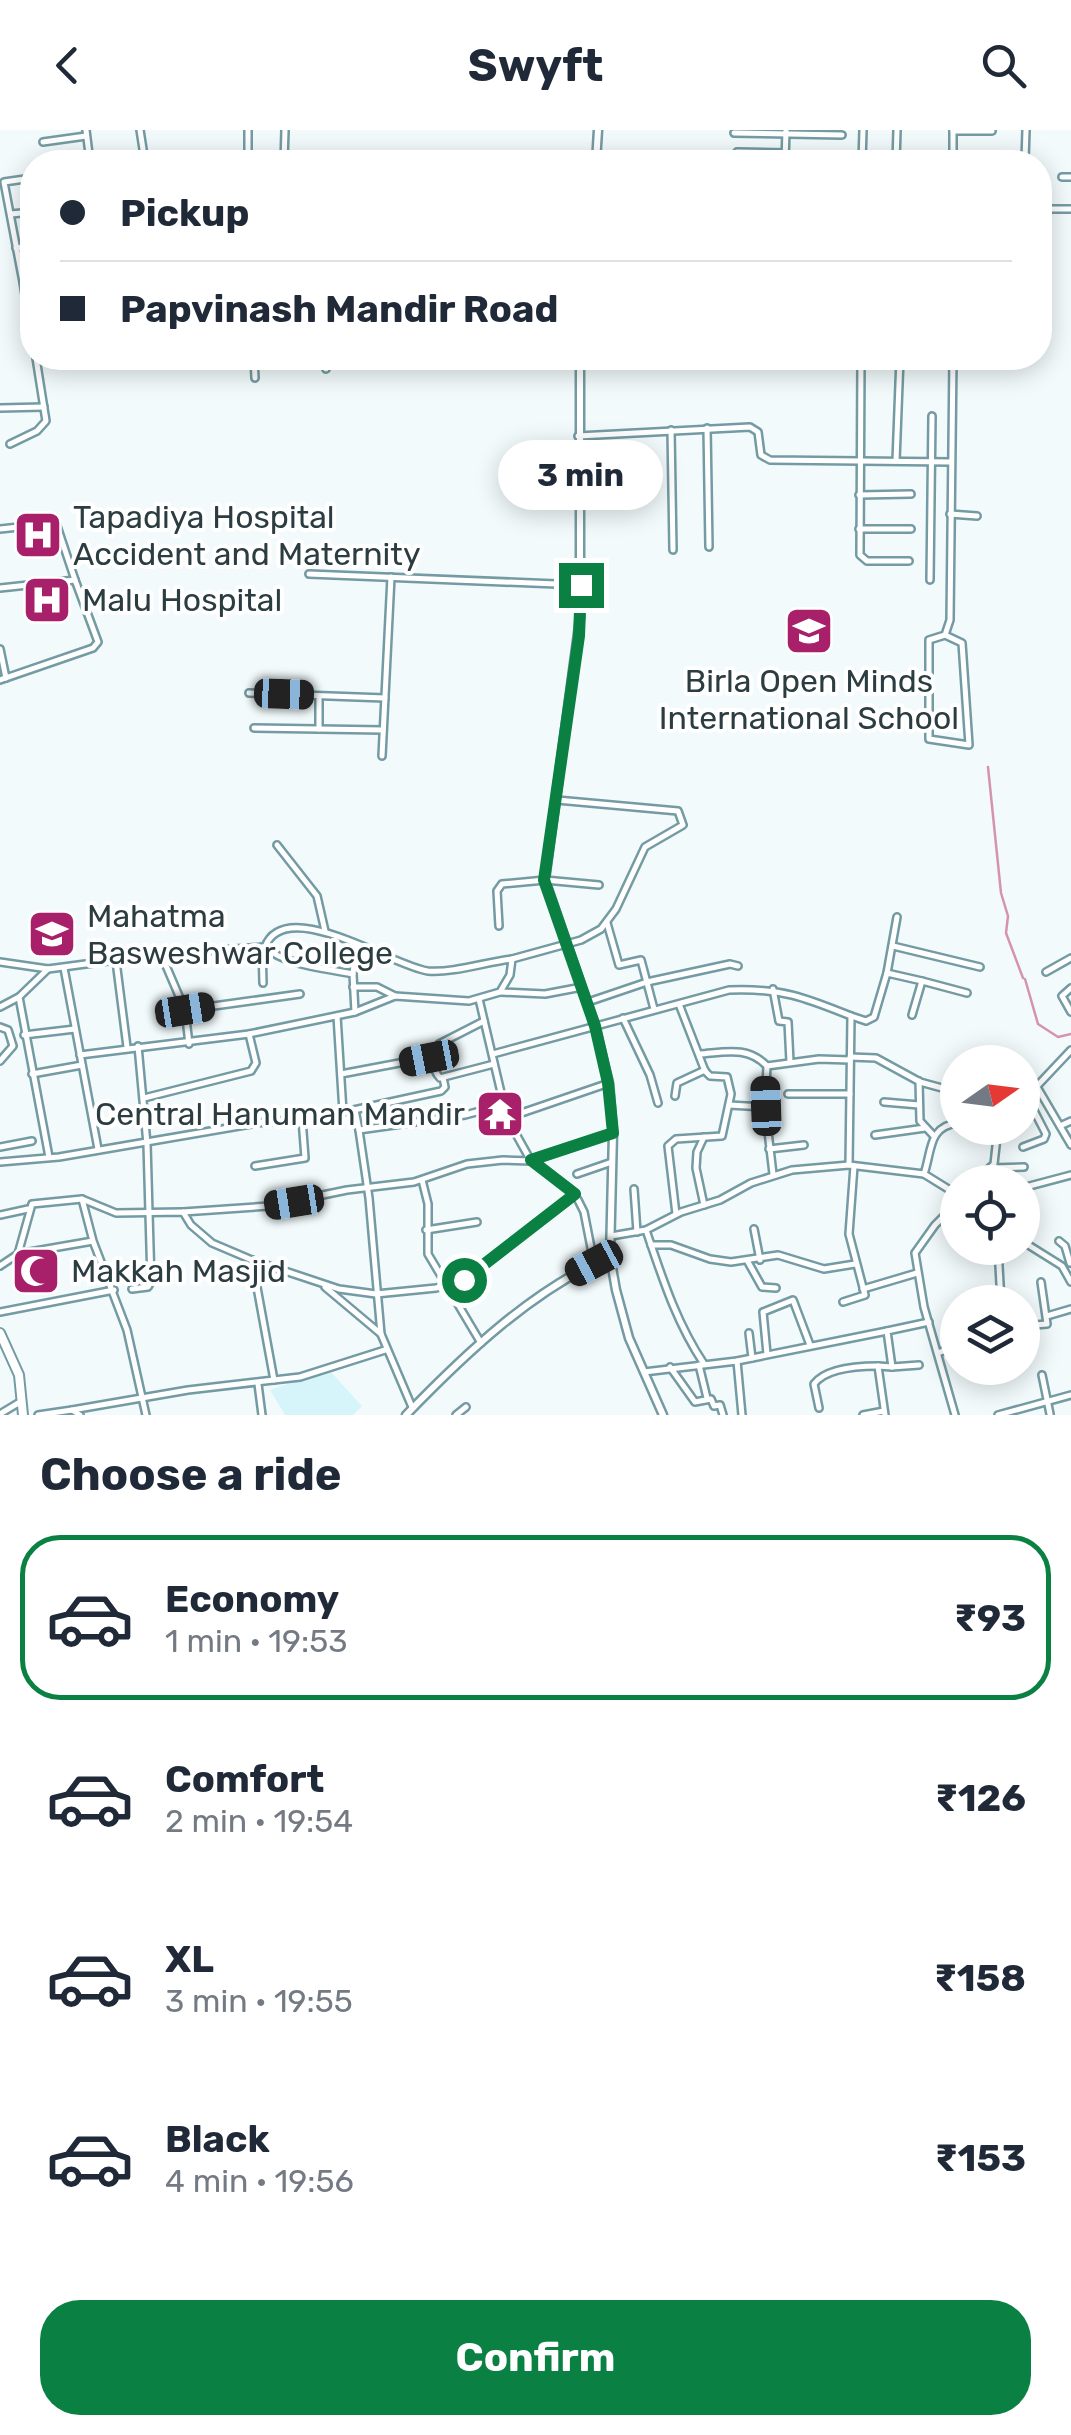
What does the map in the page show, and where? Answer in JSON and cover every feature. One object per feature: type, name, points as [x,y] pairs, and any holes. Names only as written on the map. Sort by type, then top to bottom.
[{"type":"main road","points":[[0,1333],[16,1363],[23,1415]]},
{"type":"street","points":[[140,130],[149,130]]},
{"type":"street","points":[[953,130],[992,130]]},
{"type":"street","points":[[43,142],[86,133]]},
{"type":"street","points":[[734,134],[842,136]]},
{"type":"street","points":[[1062,177],[1071,177]]},
{"type":"street","points":[[2,182],[20,267]]},
{"type":"street","points":[[10,214],[20,213]]},
{"type":"street","points":[[16,248],[20,248]]},
{"type":"street","points":[[10,444],[42,428],[46,421],[38,370]]},
{"type":"street","points":[[255,370],[255,378]]},
{"type":"street","points":[[580,370],[579,636],[544,880],[588,1002],[608,1083],[613,1133],[610,1256],[623,1317],[663,1415]]},
{"type":"street","points":[[861,370],[860,555],[863,560],[909,560]]},
{"type":"street","points":[[896,461],[900,370]]},
{"type":"street","points":[[946,635],[950,620],[953,370]]},
{"type":"street","points":[[0,408],[44,407]]},
{"type":"street","points":[[930,580],[932,416]]},
{"type":"street","points":[[707,428],[710,547]]},
{"type":"street","points":[[578,436],[754,428],[761,455],[770,460],[951,462]]},
{"type":"street","points":[[671,430],[673,550]]},
{"type":"street","points":[[858,494],[911,494]]},
{"type":"street","points":[[950,514],[978,516]]},
{"type":"street","points":[[0,529],[56,523],[98,636],[97,646],[3,679],[0,648]]},
{"type":"street","points":[[859,529],[911,529]]},
{"type":"street","points":[[309,574],[581,585]]},
{"type":"street","points":[[382,756],[391,577]]},
{"type":"street","points":[[0,588],[75,580]]},
{"type":"street","points":[[946,635],[962,643],[969,744],[929,740],[929,640],[946,635]]},
{"type":"street","points":[[249,693],[385,698]]},
{"type":"street","points":[[320,696],[320,729]]},
{"type":"street","points":[[254,728],[383,730]]},
{"type":"street","points":[[263,983],[264,947],[279,931],[324,931],[430,971],[512,959],[592,935],[607,924],[645,847],[652,840],[680,830],[684,825],[682,816],[678,811],[556,800]]},
{"type":"street","points":[[278,846],[317,896],[324,931]]},
{"type":"street","points":[[498,926],[498,887],[544,880],[599,884]]},
{"type":"street","points":[[493,1054],[730,990],[773,990],[872,1020],[887,973],[898,917]]},
{"type":"street","points":[[607,924],[619,965],[641,960],[655,1010]]},
{"type":"street","points":[[355,1012],[356,945]]},
{"type":"street","points":[[893,946],[980,967]]},
{"type":"street","points":[[0,962],[48,969],[161,954],[264,947],[277,956],[353,974]]},
{"type":"street","points":[[161,954],[185,1010],[189,1044]]},
{"type":"street","points":[[1046,972],[1071,958]]},
{"type":"street","points":[[500,992],[510,975],[512,959]]},
{"type":"street","points":[[116,962],[127,1047]]},
{"type":"street","points":[[588,1002],[647,982],[730,964],[738,966]]},
{"type":"street","points":[[64,968],[98,1150]]},
{"type":"street","points":[[0,1007],[19,997],[48,969]]},
{"type":"street","points":[[887,973],[967,993]]},
{"type":"street","points":[[912,1014],[922,981]]},
{"type":"street","points":[[353,987],[376,987],[396,996],[479,999],[500,992],[545,994],[582,987]]},
{"type":"street","points":[[1071,988],[1062,996],[1071,1012]]},
{"type":"street","points":[[773,990],[779,1020],[788,1022],[790,1062]]},
{"type":"street","points":[[185,1010],[300,994]]},
{"type":"street","points":[[80,1055],[249,1034],[355,1012],[396,996]]},
{"type":"street","points":[[19,997],[49,1157]]},
{"type":"street","points":[[479,999],[507,1118],[531,1160],[575,1194],[584,1212],[594,1263]]},
{"type":"street","points":[[676,1214],[668,1146],[676,1139],[722,1136],[729,1105],[729,1079],[707,1075],[678,1004]]},
{"type":"street","points":[[336,1016],[343,1112]]},
{"type":"street","points":[[844,1302],[864,1295],[849,1234],[851,1016]]},
{"type":"street","points":[[623,1018],[650,1075],[658,1104]]},
{"type":"street","points":[[484,1021],[439,1044],[432,1057],[438,1076],[443,1078],[494,1064]]},
{"type":"street","points":[[0,1026],[8,1030],[13,1046]]},
{"type":"street","points":[[0,1062],[25,1039],[75,1028]]},
{"type":"street","points":[[144,1098],[251,1071],[256,1063],[249,1034]]},
{"type":"street","points":[[132,1289],[148,1287],[151,1282],[147,1144],[138,1046]]},
{"type":"street","points":[[1040,1084],[1071,1050]]},
{"type":"street","points":[[700,1054],[745,1051],[756,1055],[766,1066],[772,1174]]},
{"type":"street","points":[[341,1074],[432,1057]]},
{"type":"street","points":[[766,1066],[876,1058],[919,1081],[940,1087]]},
{"type":"street","points":[[32,1074],[82,1065]]},
{"type":"street","points":[[675,1096],[678,1083],[705,1070]]},
{"type":"street","points":[[0,1162],[147,1144],[355,1110],[441,1090],[443,1078]]},
{"type":"street","points":[[919,1081],[920,1120],[933,1135]]},
{"type":"street","points":[[507,1118],[608,1083]]},
{"type":"street","points":[[1040,1092],[1071,1145]]},
{"type":"street","points":[[788,1094],[850,1094]]},
{"type":"street","points":[[884,1102],[919,1104]]},
{"type":"street","points":[[359,1130],[503,1105]]},
{"type":"street","points":[[729,1105],[766,1107]]},
{"type":"street","points":[[355,1110],[368,1187],[381,1334],[412,1408]]},
{"type":"street","points":[[255,1166],[305,1158],[302,1120]]},
{"type":"street","points":[[1060,1126],[1071,1121]]},
{"type":"street","points":[[874,1134],[926,1128]]},
{"type":"street","points":[[924,1174],[933,1135],[940,1128]]},
{"type":"street","points":[[0,1215],[28,1210],[41,1201],[82,1200],[116,1213],[269,1206],[422,1180],[467,1164],[531,1160],[613,1133]]},
{"type":"street","points":[[704,1137],[697,1152],[696,1168],[704,1205]]},
{"type":"street","points":[[0,1147],[32,1141]]},
{"type":"street","points":[[1023,1147],[1028,1145]]},
{"type":"street","points":[[769,1150],[804,1146]]},
{"type":"street","points":[[577,1174],[612,1162]]},
{"type":"street","points":[[610,1236],[646,1230],[772,1174],[852,1166],[924,1174],[940,1183]]},
{"type":"street","points":[[1040,1183],[1071,1175]]},
{"type":"street","points":[[422,1180],[428,1204],[428,1254],[481,1343]]},
{"type":"street","points":[[634,1189],[637,1232]]},
{"type":"street","points":[[183,1212],[198,1233],[212,1243],[252,1260],[354,1293],[376,1294],[445,1286],[474,1274],[575,1194]]},
{"type":"street","points":[[82,1200],[93,1241],[127,1330],[146,1415]]},
{"type":"street","points":[[18,1254],[28,1210]]},
{"type":"street","points":[[940,1220],[915,1254],[955,1415]]},
{"type":"street","points":[[426,1230],[477,1222]]},
{"type":"street","points":[[754,1229],[760,1260]]},
{"type":"street","points":[[646,1230],[684,1334],[702,1365],[707,1398],[714,1406],[720,1405],[724,1415]]},
{"type":"street","points":[[1059,1240],[1070,1262],[1062,1266]]},
{"type":"street","points":[[0,1266],[18,1254],[93,1241]]},
{"type":"street","points":[[651,1245],[671,1246],[710,1259],[748,1262],[784,1256],[824,1269],[854,1264]]},
{"type":"street","points":[[1040,1253],[1062,1266],[1071,1282]]},
{"type":"street","points":[[406,1415],[481,1343],[544,1292],[610,1256]]},
{"type":"street","points":[[252,1260],[274,1382]]},
{"type":"street","points":[[748,1262],[762,1288],[776,1288]]},
{"type":"street","points":[[862,1288],[917,1273]]},
{"type":"street","points":[[1040,1325],[1045,1325],[1047,1316],[1041,1282]]},
{"type":"street","points":[[324,1284],[381,1334]]},
{"type":"street","points":[[0,1312],[114,1290]]},
{"type":"street","points":[[767,1354],[763,1312],[793,1300],[810,1345]]},
{"type":"street","points":[[1047,1316],[1071,1309]]},
{"type":"street","points":[[644,1372],[737,1361],[929,1322]]},
{"type":"street","points":[[886,1331],[892,1367]]},
{"type":"street","points":[[749,1333],[752,1358]]},
{"type":"street","points":[[38,1415],[188,1390],[274,1382],[385,1350]]},
{"type":"street","points":[[737,1361],[742,1415]]},
{"type":"street","points":[[819,1408],[814,1384],[818,1378],[847,1369],[919,1364]]},
{"type":"street","points":[[863,1415],[884,1413],[878,1366]]},
{"type":"street","points":[[670,1367],[690,1398],[695,1402],[707,1398]]},
{"type":"street","points":[[1042,1375],[1050,1414]]},
{"type":"street","points":[[258,1384],[262,1415]]},
{"type":"street","points":[[998,1415],[1071,1395]]},
{"type":"street","points":[[0,1414],[22,1401]]},
{"type":"street","points":[[456,1415],[466,1407]]},
{"type":"street","points":[[72,1410],[80,1415]]},
{"type":"shaded area","points":[[329,1370],[362,1406],[353,1415],[285,1415],[270,1390]]},
{"type":"waterway","points":[[988,767],[1001,893],[1008,916],[1006,933],[1023,978]]},
{"type":"waterway","points":[[1025,979],[1038,1024],[1058,1037],[1071,1034]]},
{"type":"place","name":"Tapadiya Hospital Accident and Maternity","points":[[38,535]]},
{"type":"place","name":"Malu Hospital","points":[[47,600]]},
{"type":"place","name":"Birla Open Minds International School","points":[[809,631]]},
{"type":"place","name":"Mahatma Basweshwar College","points":[[52,934]]},
{"type":"place","name":"Central Hanuman Mandir","points":[[500,1114]]},
{"type":"place","name":"Makkah Masjid","points":[[36,1271]]},
{"type":"route","points":[[464,1280],[575,1194],[531,1160],[613,1133],[608,1083],[595,1026],[544,880],[579,636],[581,585]]}]
